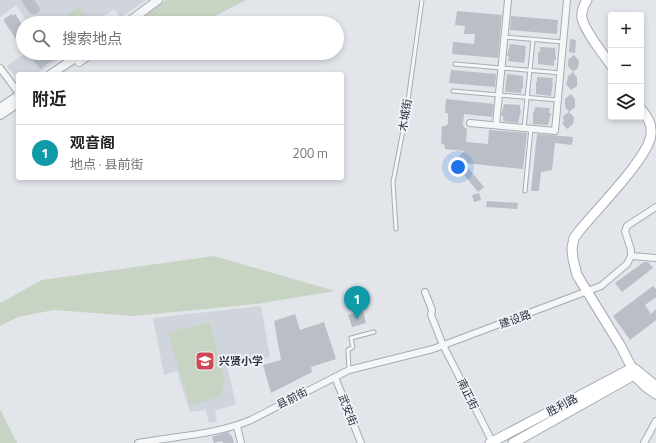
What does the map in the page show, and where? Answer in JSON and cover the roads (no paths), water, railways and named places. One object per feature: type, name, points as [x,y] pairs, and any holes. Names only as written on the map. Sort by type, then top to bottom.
[{"type":"main road","points":[[587,0],[581,17],[585,26],[608,60]]},
{"type":"main road","points":[[644,113],[650,122],[652,134],[647,148],[632,169],[574,238],[572,248],[577,275],[620,345],[634,371],[646,387],[656,394]]},
{"type":"main road","points":[[634,371],[656,386]]},
{"type":"main road","name":"胜利路","points":[[492,443],[634,371]]},
{"type":"main road","name":"胜利路","points":[[513,443],[634,371]]},
{"type":"street","points":[[136,16],[158,0]]},
{"type":"street","points":[[496,125],[508,0]]},
{"type":"street","points":[[470,123],[555,131],[567,0]]},
{"type":"street","points":[[54,72],[72,60]]},
{"type":"street","points":[[63,72],[81,60]]},
{"type":"street","points":[[0,68],[16,89]]},
{"type":"street","points":[[0,108],[16,97]]},
{"type":"street","points":[[0,115],[16,104]]},
{"type":"street","points":[[656,208],[627,226],[625,231],[631,250],[631,256],[656,258]]},
{"type":"street","name":"建设路","points":[[444,345],[601,286],[627,264],[631,256]]},
{"type":"street","name":"南正街","points":[[425,292],[432,310],[431,315],[444,345],[492,443]]},
{"type":"street","name":"县前街","points":[[138,443],[237,426],[349,370],[444,345]]},
{"type":"street","name":"武安街","points":[[335,377],[361,443]]},
{"type":"street","points":[[644,443],[656,421]]},
{"type":"street","points":[[237,426],[241,443]]},
{"type":"lane","name":"木城街","points":[[396,229],[394,182],[406,115],[422,0]]},
{"type":"lane","points":[[505,37],[564,42]]},
{"type":"lane","points":[[525,191],[528,128],[527,98],[533,40]]},
{"type":"lane","points":[[455,64],[561,74]]},
{"type":"lane","points":[[453,91],[558,100]]},
{"type":"lane","points":[[349,370],[348,350],[353,347],[351,338],[374,332]]},
{"type":"place","name":"观音阁","points":[[357,319]]},
{"type":"place","name":"兴贤小学","points":[[205,361]]}]
